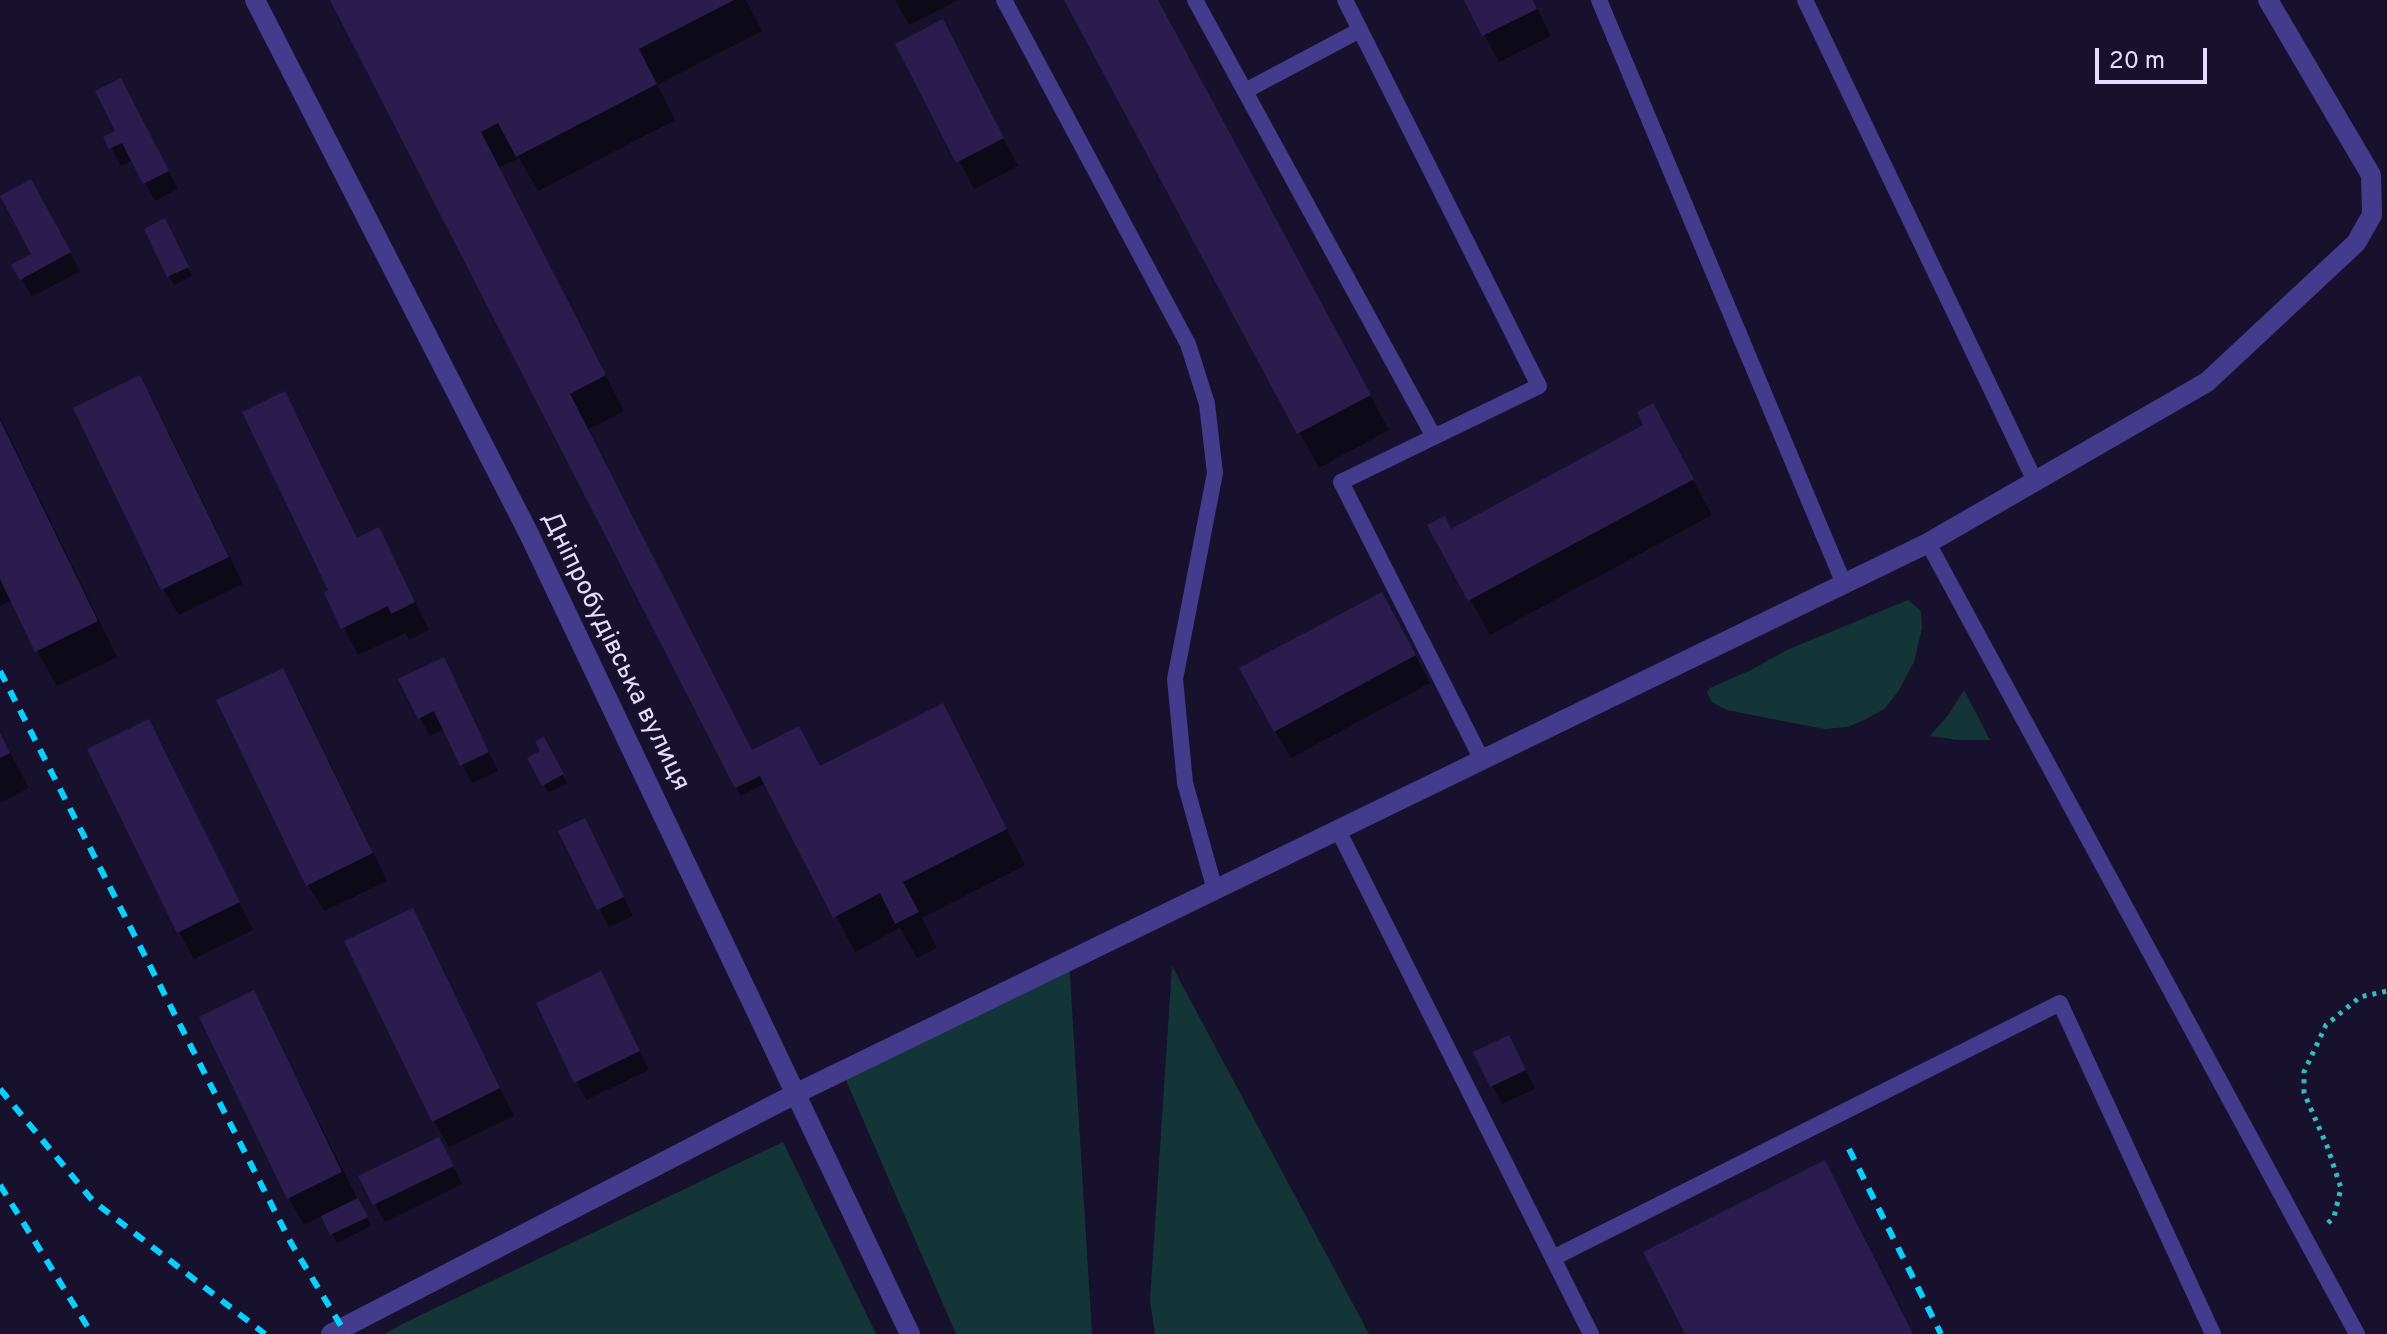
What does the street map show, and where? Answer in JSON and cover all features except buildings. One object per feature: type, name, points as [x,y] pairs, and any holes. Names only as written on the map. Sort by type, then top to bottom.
[{"type":"street","name":"Дніпробудівська вулиця","points":[[255,0],[529,534],[910,1334]]},
{"type":"street","points":[[331,1334],[797,1093],[1928,543],[2207,382],[2356,243],[2372,215],[2371,175],[2268,0]]},
{"type":"lane","points":[[1004,0],[1188,344],[1207,404],[1215,473],[1175,679],[1185,783],[1215,890]]},
{"type":"lane","points":[[1195,0],[1434,437]]},
{"type":"lane","points":[[1345,0],[1539,386],[1341,482],[1482,760]]},
{"type":"lane","points":[[1599,0],[1844,584]]},
{"type":"lane","points":[[1805,0],[2035,481]]},
{"type":"lane","points":[[1245,91],[1360,30]]},
{"type":"lane","points":[[1928,543],[2357,1334]]},
{"type":"lane","points":[[1338,830],[1591,1334]]},
{"type":"lane","points":[[1553,1258],[2060,1003],[2213,1334]]},
{"type":"path","points":[[2308,1244],[2334,1217],[2341,1188],[2304,1093],[2304,1072],[2326,1025],[2360,997],[2387,991]]},
{"type":"green space","points":[[1908,600],[1921,611],[1922,628],[1914,662],[1898,692],[1884,709],[1864,720],[1847,727],[1825,729],[1727,710],[1712,702],[1707,692],[1787,650]]},
{"type":"green space","points":[[1964,690],[1990,740],[1930,736],[1949,714]]},
{"type":"green space","points":[[1069,960],[1092,1334],[956,1334],[842,1071]]},
{"type":"green space","points":[[1172,966],[1369,1334],[1155,1334],[1150,1301]]},
{"type":"green space","points":[[783,1142],[876,1334],[385,1334],[402,1324]]},
{"type":"railway","points":[[0,671],[291,1243],[346,1334]]},
{"type":"railway","points":[[0,1089],[93,1201],[265,1334]]},
{"type":"railway","points":[[1849,1149],[1941,1334]]},
{"type":"railway","points":[[0,1185],[92,1334]]}]
